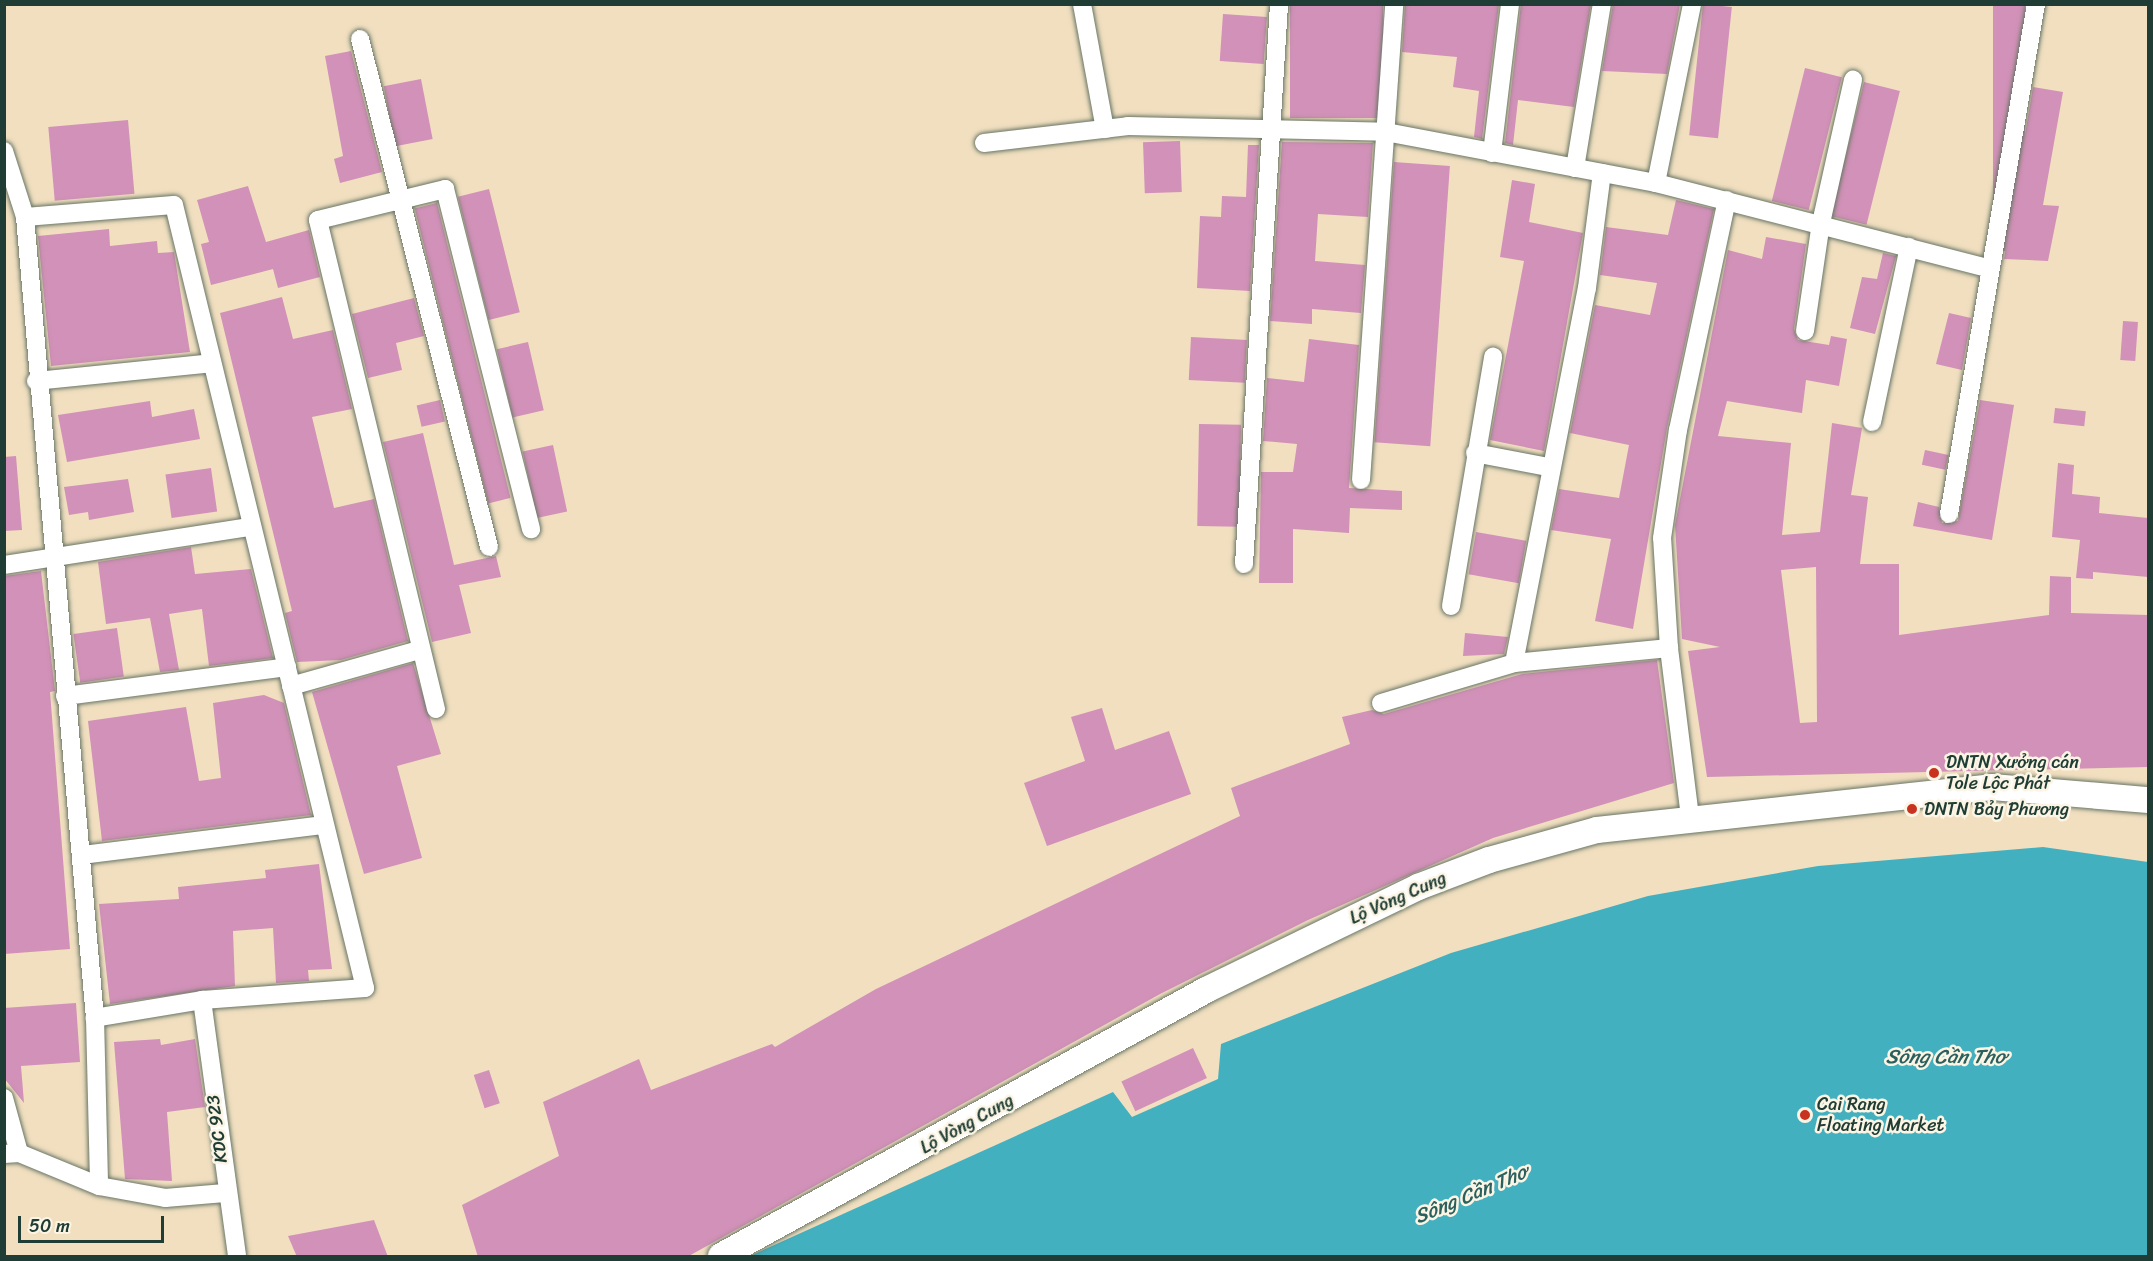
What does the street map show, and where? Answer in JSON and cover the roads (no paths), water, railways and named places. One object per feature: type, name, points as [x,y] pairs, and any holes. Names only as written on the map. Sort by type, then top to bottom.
[{"type":"main road","name":"Lộ Vòng Cung","points":[[722,1257],[1206,990],[1408,892],[1488,860],[1597,830],[1690,817],[1992,787],[2148,800]]},
{"type":"street","points":[[1082,4],[1106,129]]},
{"type":"street","points":[[1244,564],[1275,127],[1279,4]]},
{"type":"street","points":[[1361,480],[1394,4]]},
{"type":"street","points":[[1492,153],[1510,4]]},
{"type":"street","points":[[1575,168],[1602,4]]},
{"type":"street","points":[[1656,183],[1692,4]]},
{"type":"street","points":[[1949,514],[1988,268],[2036,4]]},
{"type":"street","points":[[360,39],[489,547]]},
{"type":"street","points":[[1805,331],[1821,223],[1853,80]]},
{"type":"street","points":[[984,143],[1106,129],[1275,127],[1386,132],[1656,183],[1821,223],[1988,268]]},
{"type":"street","points":[[4,152],[26,217],[36,381],[51,559],[82,855],[95,1018],[99,1186]]},
{"type":"street","points":[[1514,663],[1548,467],[1587,288],[1602,173]]},
{"type":"street","points":[[436,709],[419,650],[318,220],[445,189],[531,529]]},
{"type":"street","points":[[1690,817],[1669,648],[1662,538],[1678,430],[1727,200]]},
{"type":"street","points":[[26,217],[174,205],[249,527],[287,667],[323,825],[365,988],[202,1000],[95,1018]]},
{"type":"street","points":[[1872,422],[1909,247]]},
{"type":"street","points":[[1451,606],[1492,357]]},
{"type":"street","points":[[36,381],[212,363]]},
{"type":"street","points":[[1475,453],[1548,467]]},
{"type":"street","points":[[4,565],[249,527]]},
{"type":"street","points":[[1381,703],[1514,663],[1669,648]]},
{"type":"street","points":[[291,686],[419,650]]},
{"type":"street","points":[[65,696],[287,667]]},
{"type":"street","points":[[82,855],[323,825]]},
{"type":"street","name":"KDC 923","points":[[202,1000],[225,1193],[237,1257]]},
{"type":"street","points":[[4,1098],[12,1153],[99,1186],[165,1198],[225,1193]]},
{"type":"water","name":"Sông Cần Thơ","points":[[2043,847],[2148,862],[2148,1256],[750,1256],[1113,1092],[1132,1117],[1218,1079],[1221,1044],[1451,953],[1648,896],[1818,866]]},
{"type":"place","name":"DNTN Xưởng cán Tole Lộc Phát","points":[[1934,773]]},
{"type":"place","name":"DNTN Bảy Phương","points":[[1912,809]]},
{"type":"place","name":"Cai Rang Floating Market","points":[[1805,1115]]}]
